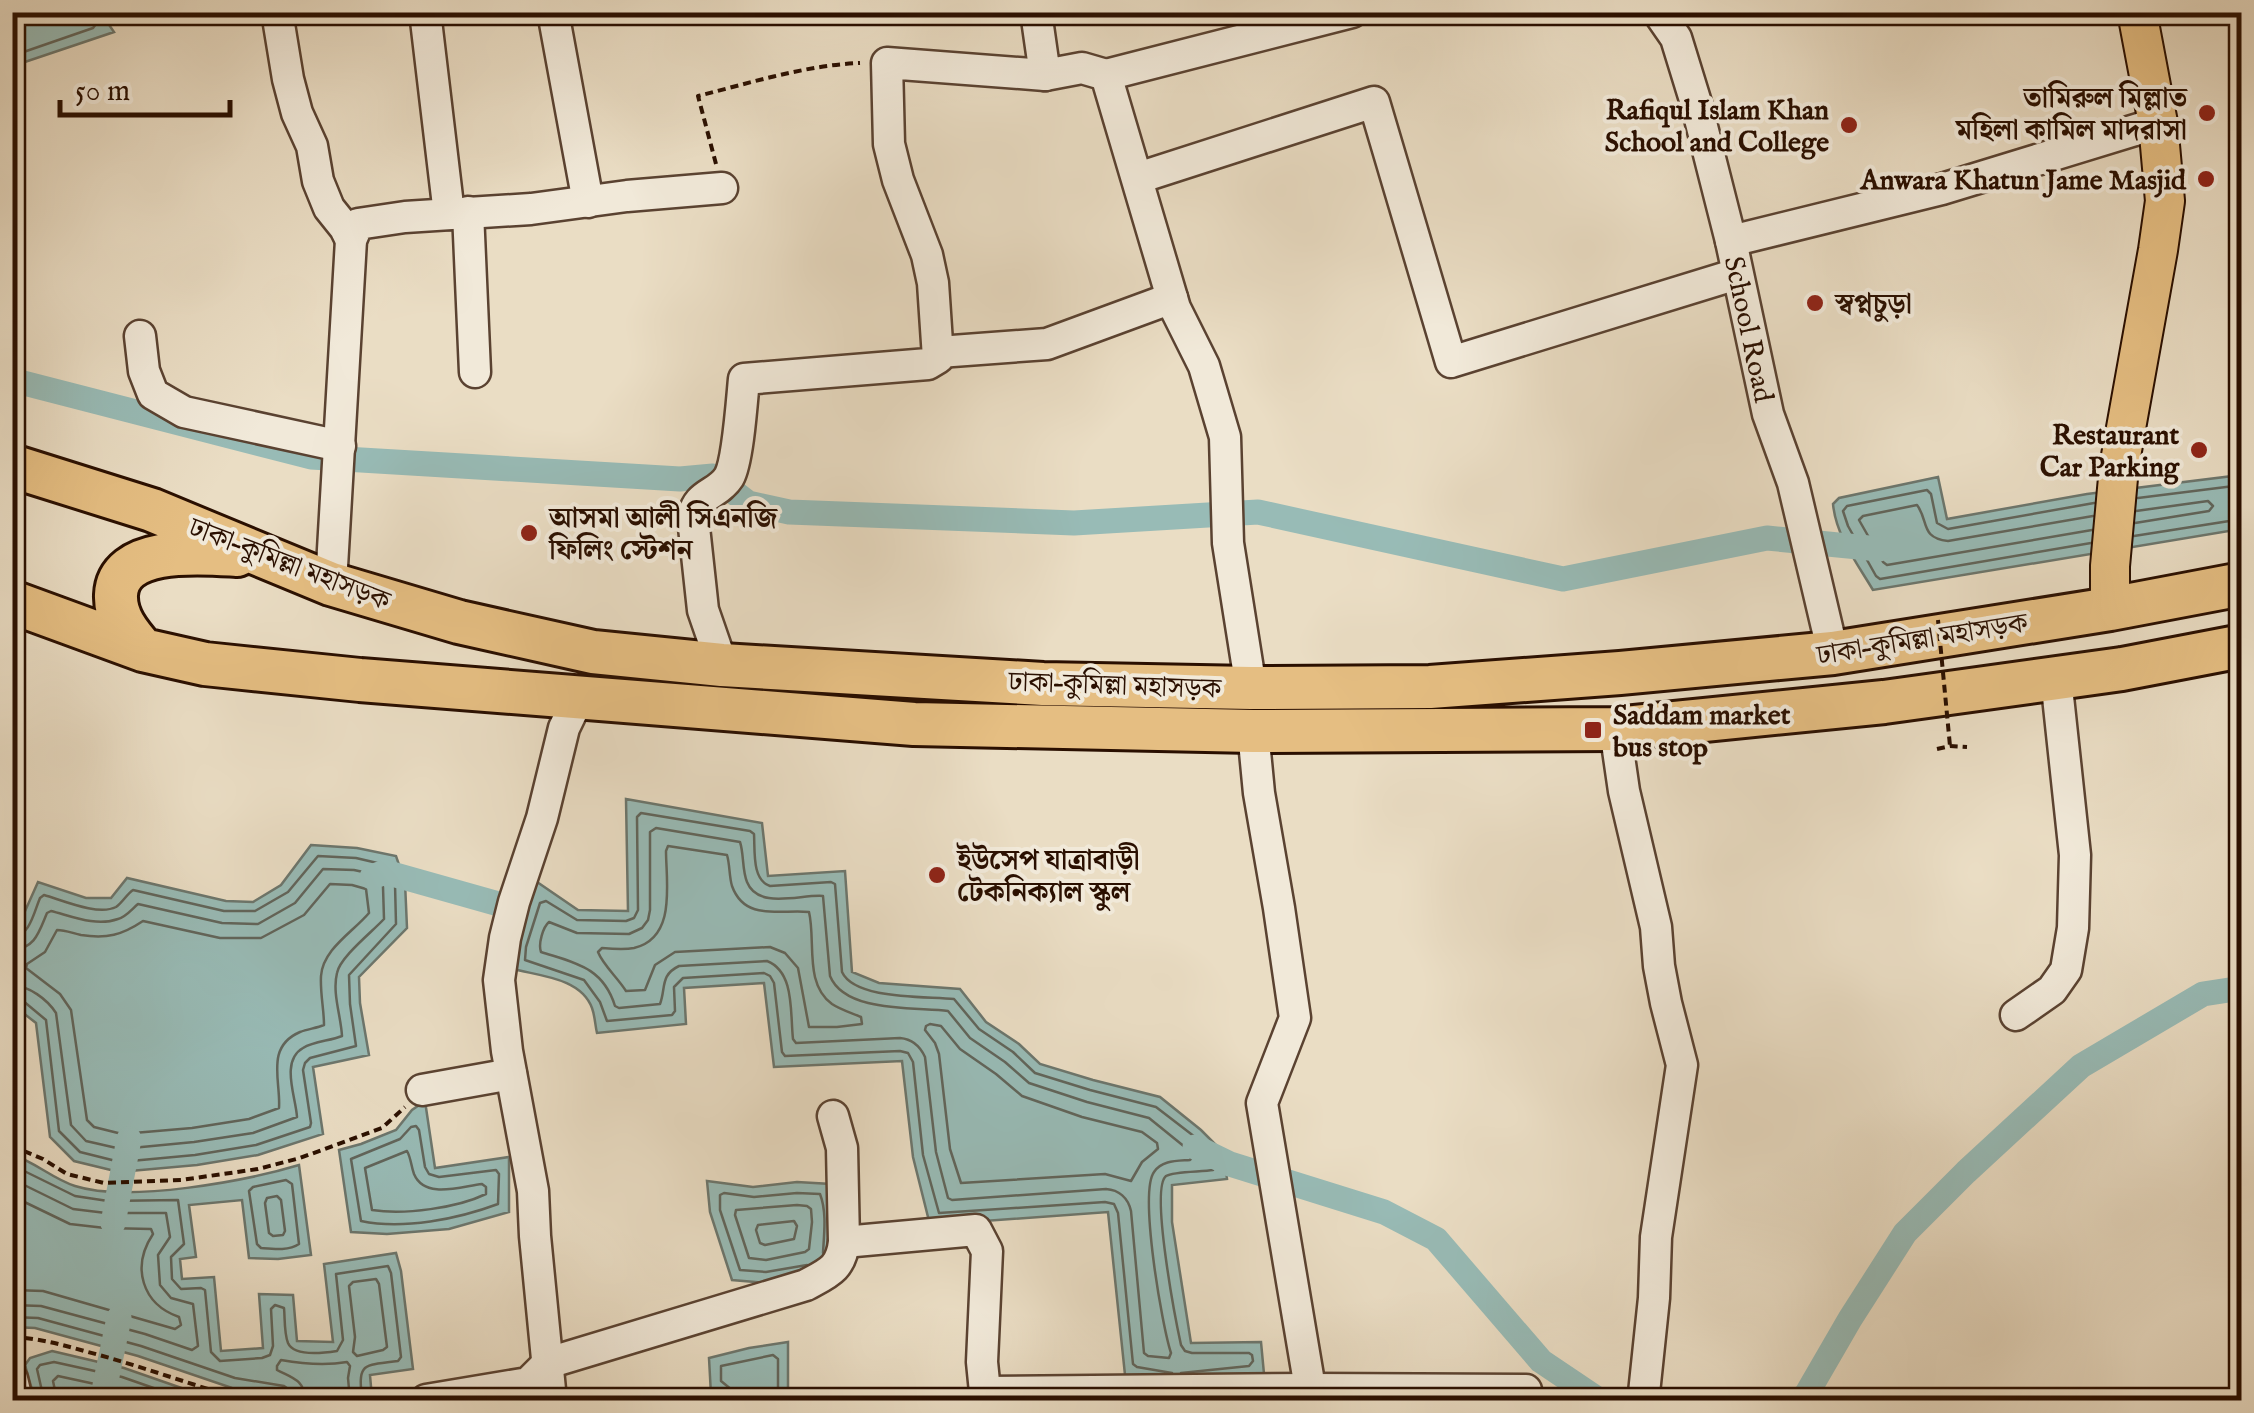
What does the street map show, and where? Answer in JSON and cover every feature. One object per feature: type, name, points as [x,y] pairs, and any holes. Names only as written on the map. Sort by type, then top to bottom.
[{"type":"highway","name":"ঢাকা–কুমিল্লা মহাসড়ক","points":[[12,466],[152,510],[330,584],[459,622],[593,652],[722,665],[1044,684],[1430,687],[1620,673],[1833,653],[2242,584]]},
{"type":"highway","points":[[144,650],[122,624],[117,609],[118,580],[125,570],[139,562],[170,555],[262,556]]},
{"type":"highway","name":"ঢাকা–কুমিল্লা মহাসড়ক","points":[[12,602],[144,650],[205,664],[914,724],[1253,732],[1615,729],[1884,702],[2122,669],[2242,646]]},
{"type":"main road","points":[[2110,609],[2119,468],[2164,201],[2158,122],[2136,12]]},
{"type":"street","points":[[276,12],[288,78],[297,113],[312,146],[318,181],[329,208],[351,240]]},
{"type":"street","points":[[425,12],[458,213],[475,372]]},
{"type":"street","points":[[554,12],[588,202]]},
{"type":"street","points":[[1036,12],[1044,75]]},
{"type":"street","points":[[722,665],[702,610],[692,518],[698,500],[720,484],[736,448],[744,379],[928,364],[938,358],[934,283],[928,255],[898,180],[889,144],[888,62],[1044,75],[1082,68],[1106,74],[1352,12]]},
{"type":"street","name":"School Road","points":[[1666,14],[1685,65],[1731,241],[1768,414],[1793,483],[1833,653]]},
{"type":"street","points":[[1106,74],[1172,298],[1204,366],[1225,436],[1228,543],[1250,688]]},
{"type":"street","points":[[1138,178],[1374,102],[1451,362],[1737,274]]},
{"type":"street","points":[[1731,241],[1942,188],[2158,122]]},
{"type":"street","points":[[330,584],[351,240],[358,224],[722,188]]},
{"type":"street","points":[[939,352],[1047,344],[1172,298]]},
{"type":"street","points":[[140,336],[144,371],[153,394],[184,412],[340,446]]},
{"type":"street","points":[[2016,1016],[2052,990],[2066,970],[2073,928],[2075,854],[2056,678]]},
{"type":"street","points":[[551,1400],[533,1192],[511,1074],[499,980],[505,938],[542,818],[564,728],[579,696]]},
{"type":"street","points":[[1615,729],[1624,791],[1656,927],[1659,966],[1682,1065],[1656,1238],[1644,1393]]},
{"type":"street","points":[[1253,732],[1259,794],[1295,1018],[1262,1103],[1311,1395]]},
{"type":"street","points":[[422,1090],[511,1074]]},
{"type":"street","points":[[426,1400],[528,1383],[548,1363],[806,1285],[832,1270],[842,1256],[844,1242],[842,1148],[833,1116]]},
{"type":"street","points":[[844,1242],[976,1230],[987,1252],[984,1396],[1526,1390]]},
{"type":"street","points":[[12,1379],[17,1400]]},
{"type":"path","points":[[722,188],[698,96],[846,64],[888,62]]},
{"type":"path","points":[[1938,620],[1950,746]]},
{"type":"path","points":[[1938,749],[1967,747]]},
{"type":"path","points":[[12,1146],[67,1174],[104,1182],[200,1177],[300,1158],[382,1128],[422,1090]]},
{"type":"path","points":[[12,1338],[66,1346],[244,1400]]},
{"type":"water","points":[[12,13],[101,13],[114,32],[13,66]]},
{"type":"water","points":[[2241,475],[2241,529],[1873,590],[1843,538],[1833,504],[1839,498],[1938,477],[1947,519],[2087,494]]},
{"type":"water","points":[[626,799],[762,823],[768,876],[845,871],[852,972],[879,983],[960,989],[986,1022],[1040,1064],[1160,1097],[1201,1130],[1224,1153],[1227,1179],[1172,1185],[1172,1222],[1191,1343],[1261,1342],[1264,1374],[1174,1383],[1125,1375],[1108,1212],[930,1225],[913,1157],[902,1061],[774,1067],[764,983],[684,988],[686,1024],[597,1033],[592,1008],[579,990],[558,980],[513,969],[516,945],[537,882],[578,910],[628,911]]},
{"type":"water","points":[[311,845],[396,856],[405,882],[407,928],[359,977],[369,1055],[313,1067],[323,1134],[258,1155],[197,1165],[119,1172],[74,1161],[50,1137],[36,1023],[13,1005],[13,938],[38,882],[86,898],[111,898],[127,878],[226,901],[253,902],[281,885]]},
{"type":"water","points":[[425,1101],[435,1168],[509,1157],[509,1212],[449,1229],[387,1234],[351,1232],[339,1150],[396,1130]]},
{"type":"water","points":[[13,1155],[75,1186],[125,1192],[187,1188],[299,1165],[311,1255],[249,1258],[242,1200],[189,1205],[196,1257],[180,1259],[182,1279],[214,1277],[221,1351],[263,1348],[259,1294],[293,1295],[297,1341],[333,1342],[324,1264],[396,1253],[413,1369],[370,1375],[372,1398],[318,1400],[232,1388],[138,1356],[35,1328],[13,1327]]},
{"type":"water","points":[[707,1181],[753,1187],[797,1182],[831,1184],[833,1259],[816,1273],[767,1283],[732,1280],[710,1212]]},
{"type":"water","points":[[788,1342],[788,1395],[810,1394],[810,1400],[724,1400],[723,1394],[711,1395],[709,1358]]},
{"type":"water","points":[[52,1351],[124,1368],[216,1400],[35,1400],[25,1365],[30,1358]]},
{"type":"waterway","points":[[12,380],[311,457],[680,479],[713,476],[748,503],[789,512],[1074,523],[1258,512],[1563,579],[1767,538],[1879,549]]},
{"type":"waterway","points":[[372,877],[385,872],[495,903]]},
{"type":"waterway","points":[[1799,1400],[1806,1395],[1905,1233],[1966,1172],[2081,1066],[2203,994],[2242,988]]},
{"type":"waterway","points":[[113,1223],[129,1139]]},
{"type":"waterway","points":[[1195,1147],[1230,1164],[1384,1212],[1436,1239],[1541,1361],[1599,1400]]},
{"type":"waterway","points":[[102,1400],[119,1318]]},
{"type":"place","name":"তামিরুল মিল্লাত মহিলা কামিল মাদরাসা","points":[[2207,113]]},
{"type":"place","name":"Rafiqul Islam Khan School and College","points":[[1849,125]]},
{"type":"place","name":"Anwara Khatun Jame Masjid","points":[[2206,179]]},
{"type":"place","name":"স্বপ্নচুড়া","points":[[1815,303]]},
{"type":"place","name":"Restaurant Car Parking","points":[[2199,450]]},
{"type":"place","name":"আসমা আলী সিএনজি ফিলিং স্টেশন","points":[[529,533]]},
{"type":"place","name":"Saddam market bus stop","points":[[1593,730]]},
{"type":"place","name":"ইউসেপ যাত্রাবাড়ী টেকনিক্যাল স্কুল","points":[[937,875]]}]
